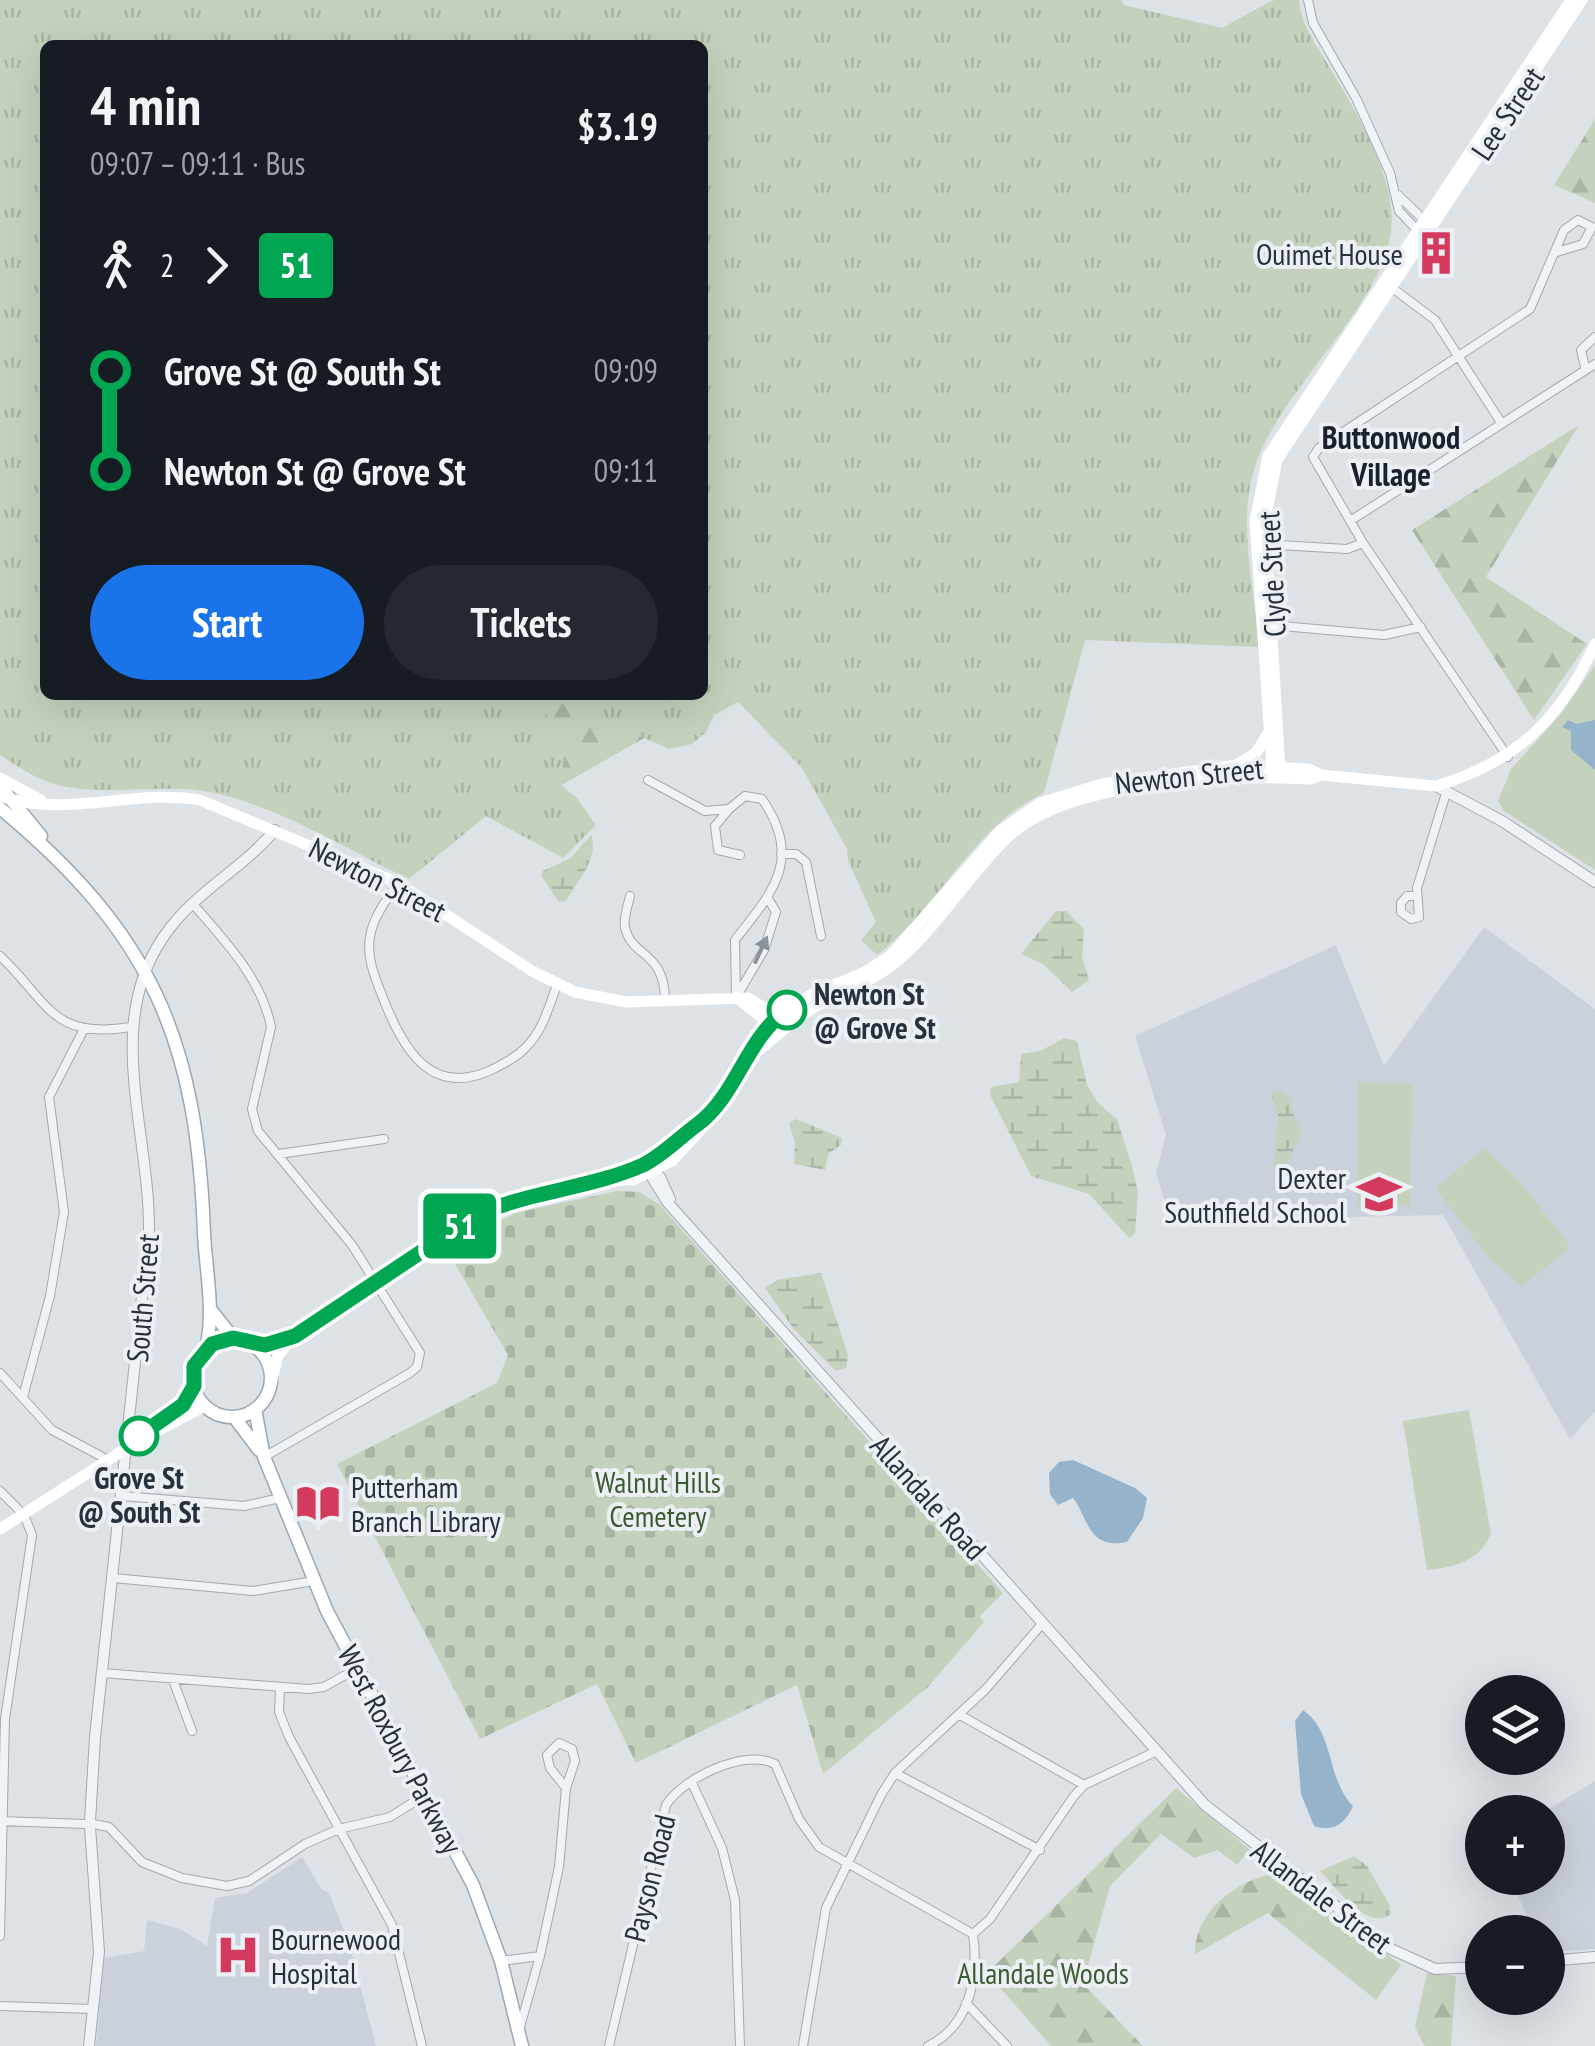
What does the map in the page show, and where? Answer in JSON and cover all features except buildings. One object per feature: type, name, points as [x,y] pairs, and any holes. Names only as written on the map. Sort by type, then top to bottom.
[{"type":"main road","name":"Lee Street","points":[[1424,228],[1570,0]]},
{"type":"main road","name":"Lee Street","points":[[1424,228],[1582,0]]},
{"type":"main road","name":"Clyde Street","points":[[1276,772],[1270,625],[1257,494],[1268,456],[1424,228]]},
{"type":"main road","name":"Clyde Street","points":[[1270,625],[1276,772]]},
{"type":"main road","points":[[1442,788],[1508,757],[1551,712],[1595,644]]},
{"type":"main road","points":[[1237,765],[1259,750],[1272,729]]},
{"type":"main road","name":"Newton Street","points":[[779,1024],[884,960],[1001,830],[1040,802],[1102,784],[1237,765],[1276,772]]},
{"type":"main road","name":"Newton Street","points":[[779,1024],[896,962],[1006,838],[1037,816],[1096,796],[1310,769],[1321,775],[1442,788]]},
{"type":"main road","name":"Newton Street","points":[[0,778],[28,796],[65,804]]},
{"type":"main road","points":[[0,786],[145,968],[171,1026],[196,1120],[210,1309],[206,1348],[194,1366],[194,1386],[204,1406],[234,1417],[256,1409],[271,1384],[278,1355],[295,1336],[475,1216],[503,1203],[603,1180],[620,1183],[650,1170],[702,1121],[779,1024]]},
{"type":"main road","name":"Newton Street","points":[[7,798],[65,804],[186,797],[398,883],[557,985],[603,999],[758,1001],[779,1024]]},
{"type":"main road","points":[[0,808],[64,866]]},
{"type":"main road","points":[[210,1309],[233,1338],[255,1346],[268,1363],[271,1384]]},
{"type":"main road","points":[[255,1346],[295,1336]]},
{"type":"main road","points":[[206,1348],[233,1338]]},
{"type":"main road","points":[[132,1445],[180,1408],[194,1386]]},
{"type":"main road","points":[[0,1529],[132,1445],[204,1406]]},
{"type":"main road","name":"West Roxbury Parkway","points":[[256,1409],[264,1457],[314,1581],[356,1670],[474,1885],[501,1961],[521,2039]]},
{"type":"main road","name":"West Roxbury Parkway","points":[[234,1417],[264,1457]]},
{"type":"street","points":[[1308,0],[1313,24],[1356,98],[1397,193],[1424,228]]},
{"type":"street","points":[[1508,757],[1313,464],[1316,452],[1530,309],[1569,224],[1578,220],[1592,228],[1583,244],[1557,252]]},
{"type":"street","points":[[1386,284],[1428,314],[1460,356],[1500,421]]},
{"type":"street","points":[[1350,521],[1590,365],[1582,350],[1595,336]]},
{"type":"street","points":[[1262,544],[1347,549],[1363,543]]},
{"type":"street","points":[[1270,625],[1384,634],[1420,627]]},
{"type":"street","points":[[648,780],[705,810],[729,809]]},
{"type":"street","points":[[1416,896],[1442,788]]},
{"type":"street","name":"Newton Street","points":[[1442,788],[1595,882]]},
{"type":"street","points":[[736,998],[735,940],[769,900],[781,854],[774,816],[762,799],[744,796],[714,826],[718,850],[740,855]]},
{"type":"street","name":"South Street","points":[[90,2046],[100,1952],[90,1824],[102,1673],[132,1445],[149,1213],[131,1027],[145,968],[170,928],[245,864],[275,830]]},
{"type":"street","points":[[781,854],[796,854],[806,862],[821,936]]},
{"type":"street","points":[[398,883],[372,927],[369,956],[393,1022],[419,1065],[445,1078],[460,1079],[504,1062],[526,1048],[538,1031],[557,985]]},
{"type":"street","points":[[630,896],[624,926],[631,940],[658,964],[665,982],[666,1002]]},
{"type":"street","points":[[736,998],[764,950],[776,912],[769,900]]},
{"type":"street","points":[[194,904],[245,969],[266,1005],[271,1027],[252,1109],[258,1131],[376,1282],[420,1353],[417,1367],[264,1457]]},
{"type":"street","points":[[0,956],[56,1020],[84,1028],[131,1027]]},
{"type":"street","points":[[23,1396],[50,1296],[64,1212],[62,1166],[48,1104],[84,1028]]},
{"type":"street","points":[[279,1154],[384,1140]]},
{"type":"street","name":"Allandale Road","points":[[650,1170],[678,1213],[1182,1779]]},
{"type":"street","points":[[0,1372],[64,1440],[108,1460]]},
{"type":"street","points":[[0,1491],[24,1515],[32,1535],[5,1719],[0,1936]]},
{"type":"street","points":[[123,1496],[244,1506],[280,1498]]},
{"type":"street","points":[[114,1578],[253,1591],[314,1581]]},
{"type":"street","points":[[802,2046],[826,1908],[845,1863],[894,1773],[960,1715],[1042,1624]]},
{"type":"street","points":[[102,1673],[280,1688],[324,1686],[356,1670]]},
{"type":"street","points":[[173,1680],[192,1730]]},
{"type":"street","points":[[280,1688],[280,1712],[289,1737],[392,1925],[422,2046]]},
{"type":"street","points":[[960,1715],[1084,1785]]},
{"type":"street","points":[[521,2039],[559,1868],[566,1788],[575,1756],[572,1749],[560,1743],[552,1745],[547,1755],[550,1768],[566,1788]]},
{"type":"street","points":[[928,2046],[948,2034],[966,2003],[976,1975],[973,1934],[990,1920],[1084,1785],[1157,1751]]},
{"type":"street","name":"Payson Road","points":[[609,2046],[662,1819],[673,1793],[744,1757],[766,1759],[781,1772],[807,1832],[819,1847],[973,1934]]},
{"type":"street","points":[[894,1773],[1040,1850]]},
{"type":"street","name":"Allandale Street","points":[[1182,1779],[1226,1824],[1391,1949],[1435,1969],[1465,1968]]},
{"type":"street","points":[[692,1783],[722,1848],[736,1900],[740,2046]]},
{"type":"street","points":[[0,1821],[109,1828],[142,1862],[182,1878],[227,1886],[249,1881],[305,1844],[339,1829],[390,1817],[425,1795]]},
{"type":"street","points":[[501,1961],[540,1956]]},
{"type":"street","points":[[1565,1959],[1595,1956]]},
{"type":"street","points":[[966,2003],[1007,2046]]},
{"type":"street","points":[[0,2006],[92,2009]]},
{"type":"shaded area","name":"Dexter Southfield School","points":[[1484,927],[1595,1009],[1595,1411],[1570,1439],[1443,1215],[1171,1221],[1156,1173],[1166,1135],[1135,1036],[1336,945],[1384,1066]]},
{"type":"shaded area","points":[[1595,1781],[1595,1949],[1565,1951],[1565,1915],[1526,1915],[1518,1895],[1565,1895],[1565,1799]]},
{"type":"shaded area","name":"Bournewood Hospital","points":[[302,1857],[322,1890],[329,1893],[349,1943],[376,2046],[96,2046],[104,1958],[144,1951],[147,1920],[180,1929],[207,1946],[215,1898],[247,1893]]},
{"type":"green space","points":[[0,0],[1121,0],[1124,5],[1222,28],[1273,0],[1299,0],[1306,27],[1362,125],[1381,167],[1388,189],[1391,230],[1369,290],[1283,412],[1253,473],[1247,537],[1259,647],[1085,640],[1044,793],[996,826],[919,915],[877,955],[861,940],[876,922],[848,861],[847,849],[802,768],[738,702],[714,715],[706,732],[692,744],[669,749],[644,738],[561,785],[577,798],[596,825],[563,858],[486,816],[409,879],[290,819],[240,800],[194,790],[73,788],[26,771],[0,755]]},
{"type":"green space","points":[[1595,119],[1595,203],[1554,185]]},
{"type":"green space","points":[[1579,425],[1486,577],[1587,644],[1534,720],[1412,530]]},
{"type":"green space","points":[[1595,665],[1595,870],[1504,811],[1498,801],[1511,769],[1561,714]]},
{"type":"green space","points":[[538,700],[568,700],[587,721],[644,738],[560,786],[565,749]]},
{"type":"green space","points":[[591,835],[592,852],[586,869],[566,901],[559,902],[541,876],[543,871],[571,858]]},
{"type":"green space","points":[[1056,911],[1066,911],[1084,929],[1082,957],[1089,980],[1072,992],[1043,964],[1021,954]]},
{"type":"green space","points":[[1064,1038],[1077,1041],[1087,1085],[1098,1103],[1117,1119],[1138,1192],[1135,1234],[1129,1238],[1089,1194],[1031,1176],[990,1095],[991,1087],[1019,1082],[1021,1054],[1040,1051]]},
{"type":"green space","points":[[1358,1083],[1412,1084],[1410,1205],[1357,1205]]},
{"type":"green space","points":[[1278,1090],[1288,1097],[1301,1136],[1278,1178],[1274,1166],[1278,1115],[1271,1094]]},
{"type":"green space","points":[[796,1119],[842,1138],[841,1145],[828,1154],[825,1170],[794,1164],[795,1143],[789,1123]]},
{"type":"green space","points":[[1484,1148],[1517,1178],[1568,1243],[1568,1249],[1522,1287],[1489,1258],[1438,1192],[1437,1187]]},
{"type":"green space","name":"Walnut Hills Cemetery","points":[[617,1191],[639,1192],[659,1204],[1003,1593],[980,1616],[984,1622],[928,1687],[823,1774],[797,1685],[636,1763],[597,1684],[480,1739],[337,1464],[497,1383],[508,1355],[447,1250],[515,1213]]},
{"type":"green space","points":[[821,1273],[848,1355],[846,1368],[836,1371],[793,1328],[765,1288],[777,1280]]},
{"type":"green space","points":[[1469,1410],[1491,1534],[1479,1551],[1465,1561],[1427,1570],[1403,1421]]},
{"type":"green space","name":"Allandale Woods","points":[[1176,1788],[1250,1850],[1237,1865],[1218,1850],[1194,1858],[1161,1834],[1110,1886],[1083,1984],[1143,2046],[1051,2046],[987,1973]]},
{"type":"green space","points":[[1354,1856],[1367,1866],[1391,1914],[1382,1918],[1362,1913],[1320,1871]]},
{"type":"green space","points":[[1272,1874],[1315,1901],[1291,1932],[1268,1913],[1195,1954],[1201,1926],[1218,1902],[1243,1884]]},
{"type":"green space","points":[[1315,1901],[1401,1965],[1376,2000],[1291,1932]]},
{"type":"green space","points":[[1427,1973],[1456,1976],[1451,2046],[1425,2046],[1415,2027]]},
{"type":"water","points":[[1568,720],[1577,724],[1595,720],[1595,770],[1571,750],[1571,731],[1562,727]]},
{"type":"water","points":[[1073,1460],[1135,1488],[1147,1498],[1143,1518],[1127,1542],[1114,1543],[1097,1537],[1073,1498],[1058,1505],[1050,1494],[1049,1473],[1059,1462]]},
{"type":"water","points":[[1303,1710],[1321,1730],[1338,1783],[1353,1806],[1343,1822],[1333,1827],[1314,1826],[1301,1794],[1295,1721]]},
{"type":"bus line","name":"51","points":[[139,1436],[183,1405],[194,1386],[194,1366],[199,1356],[219,1340],[241,1339],[255,1346],[295,1336],[475,1216],[503,1203],[603,1180],[645,1164],[702,1121],[750,1056],[758,1038],[787,1010]]},
{"type":"place","name":"Ouimet House","points":[[1436,253]]},
{"type":"place","name":"Newton St @ Grove St","points":[[787,1010]]},
{"type":"place","name":"Dexter Southfield School","points":[[1379,1194]]},
{"type":"place","name":"Grove St @ South St","points":[[139,1436]]},
{"type":"place","name":"Putterham Branch Library","points":[[318,1503]]},
{"type":"place","name":"Bournewood Hospital","points":[[238,1955]]},
{"type":"district","name":"Buttonwood Village","points":[[1391,456]]}]
